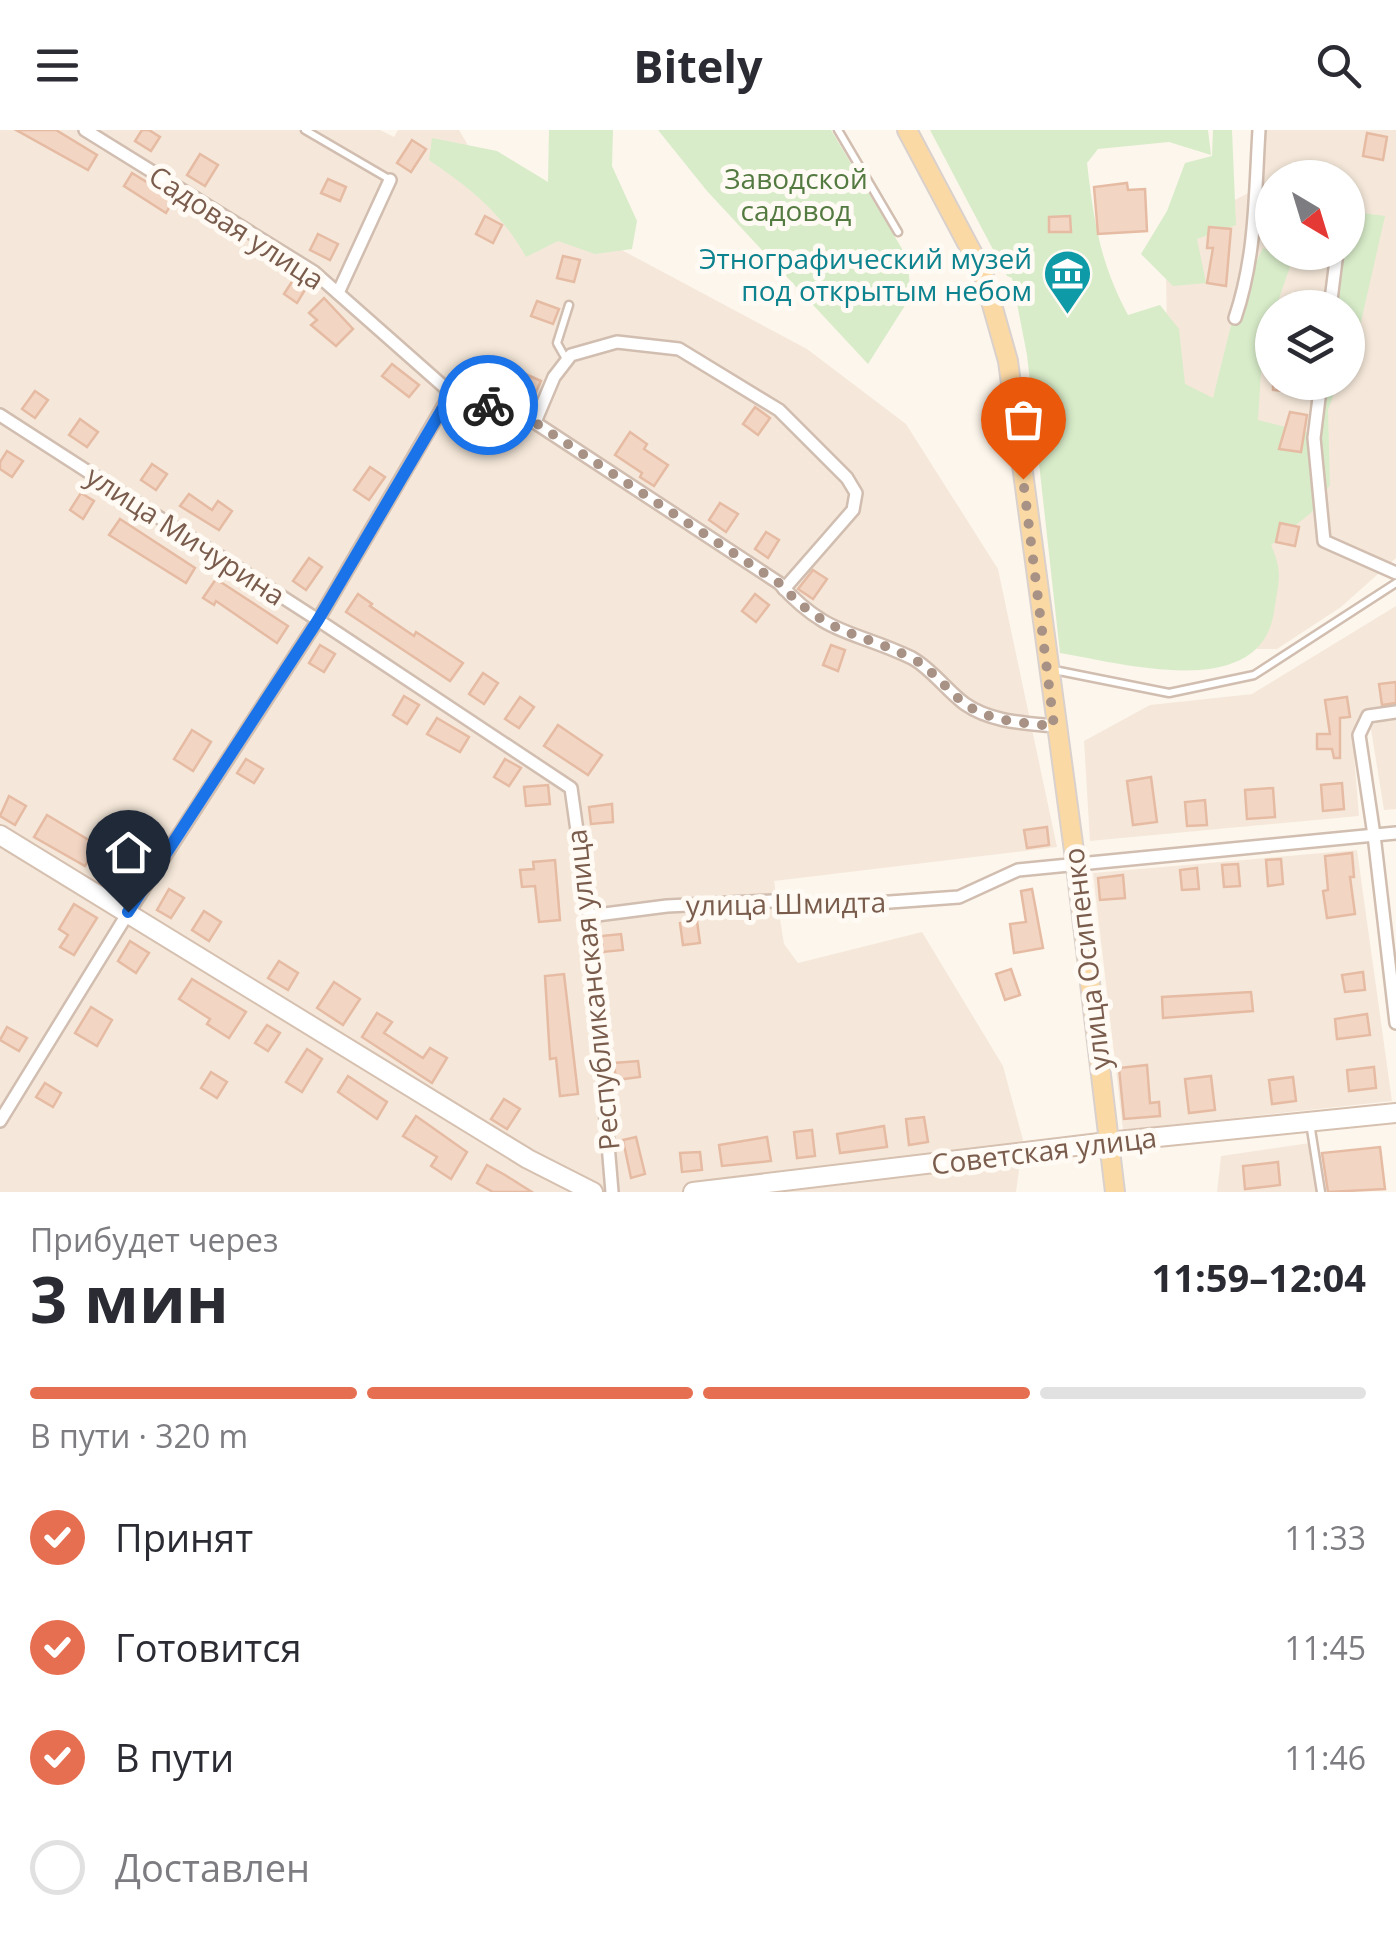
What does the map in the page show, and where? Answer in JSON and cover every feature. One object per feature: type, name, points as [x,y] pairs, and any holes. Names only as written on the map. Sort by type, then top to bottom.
[{"type":"main road","name":"улица Осипенко","points":[[907,130],[983,273],[1008,361],[1115,1192]]},
{"type":"street","name":"Садовая улица","points":[[85,130],[314,272],[451,394],[535,422],[784,589],[803,609],[832,628],[914,660],[967,706],[1002,721],[1054,726]]},
{"type":"street","points":[[1235,318],[1248,280],[1259,130]]},
{"type":"street","points":[[338,294],[390,180]]},
{"type":"street","points":[[535,422],[554,377],[571,355],[617,342],[679,349],[779,410],[847,478],[856,494],[853,510],[784,589]]},
{"type":"street","points":[[0,1121],[128,912],[318,620],[451,394]]},
{"type":"street","points":[[1319,400],[1314,438],[1324,540],[1396,573]]},
{"type":"street","name":"улица Мичурина","points":[[0,415],[570,788]]},
{"type":"street","points":[[1396,712],[1368,716],[1359,736],[1396,1023]]},
{"type":"street","name":"Республиканская улица","points":[[570,788],[589,916],[612,1192]]},
{"type":"street","name":"улица Шмидта","points":[[589,916],[685,905],[792,900],[806,908],[960,896],[1018,870],[1396,832]]},
{"type":"street","points":[[0,835],[528,1159],[592,1192]]},
{"type":"street","name":"Советская улица","points":[[693,1192],[1108,1142],[1396,1113]]},
{"type":"lane","points":[[305,130],[390,180]]},
{"type":"lane","points":[[838,130],[898,232]]},
{"type":"lane","points":[[567,360],[557,344],[569,305]]},
{"type":"lane","points":[[1048,670],[1169,692],[1254,675],[1396,583]]},
{"type":"lane","points":[[1310,1122],[1321,1192]]},
{"type":"shaded area","points":[[0,130],[380,130],[394,137],[398,130],[459,130],[487,178],[807,349],[906,424],[998,569],[1057,847],[774,881],[784,944],[798,963],[922,932],[1003,1066],[1023,1140],[1016,1192],[0,1192]]},
{"type":"shaded area","points":[[1266,130],[1396,130],[1396,558],[1341,607],[1277,649],[1247,649],[1168,400],[1166,274],[1208,214],[1255,190],[1255,270],[1365,270],[1365,160],[1262,160]]},
{"type":"shaded area","points":[[1396,606],[1396,705],[1372,709],[1352,730],[1359,816],[1090,841],[1084,741],[1150,705],[1252,694]]},
{"type":"shaded area","points":[[1396,715],[1396,809],[1384,810],[1370,723],[1375,718]]},
{"type":"shaded area","points":[[1357,850],[1392,1101],[1123,1130],[1093,873]]},
{"type":"shaded area","points":[[1310,1143],[1318,1192],[1217,1192],[1221,1156]]},
{"type":"green space","points":[[549,130],[613,130],[612,166],[637,221],[632,249],[595,254],[558,241],[526,257],[484,202],[429,160],[432,138],[497,151],[548,182]]},
{"type":"green space","name":"Заводской садовод","points":[[658,130],[831,130],[907,257],[911,296],[868,364],[707,191]]},
{"type":"green space","points":[[930,130],[1208,130],[1211,155],[1169,142],[1098,149],[1087,163],[1092,204],[1111,278],[1128,315],[1160,305],[1179,329],[1185,384],[1213,398],[1237,301],[1255,264],[1255,270],[1289,270],[1282,290],[1255,290],[1258,420],[1313,434],[1321,400],[1332,400],[1328,410],[1330,485],[1312,512],[1271,545],[1279,571],[1274,612],[1263,640],[1243,658],[1216,668],[1185,670],[1118,664],[1060,653],[1027,355],[1012,278],[1007,276]]},
{"type":"green space","points":[[1213,130],[1232,130],[1236,225],[1197,239],[1206,283],[1173,286],[1141,254],[1167,211],[1185,163],[1212,156]]},
{"type":"green space","points":[[1365,213],[1385,216],[1365,304],[1365,290],[1335,290],[1337,270],[1365,270]]},
{"type":"building","points":[[16,130],[56,130],[97,155],[88,170]]},
{"type":"building","points":[[142,130],[160,137],[151,151],[135,141]]},
{"type":"building","points":[[1367,133],[1387,137],[1383,160],[1363,156]]},
{"type":"building","points":[[412,140],[426,149],[411,172],[397,163]]},
{"type":"building","points":[[200,154],[218,165],[205,186],[187,175]]},
{"type":"building","points":[[132,173],[174,199],[166,213],[124,186]]},
{"type":"building","points":[[328,179],[346,187],[340,201],[321,193]]},
{"type":"building","points":[[1127,183],[1128,190],[1145,189],[1147,231],[1098,234],[1094,187]]},
{"type":"building","points":[[485,216],[502,225],[493,243],[476,234]]},
{"type":"building","points":[[1070,216],[1071,232],[1049,232],[1049,217]]},
{"type":"building","points":[[1209,227],[1231,229],[1226,286],[1207,283],[1213,248],[1207,248]]},
{"type":"building","points":[[318,234],[338,244],[330,260],[310,250]]},
{"type":"building","points":[[563,256],[580,260],[574,282],[557,278]]},
{"type":"building","points":[[295,277],[308,285],[297,303],[284,294]]},
{"type":"building","points":[[324,298],[353,329],[336,346],[311,325],[317,320],[309,313]]},
{"type":"building","points":[[537,301],[559,309],[553,324],[531,316]]},
{"type":"building","points":[[392,364],[419,385],[409,397],[382,376]]},
{"type":"building","points":[[523,373],[541,381],[532,401],[514,393]]},
{"type":"building","points":[[35,391],[48,400],[35,418],[22,409]]},
{"type":"building","points":[[755,407],[770,418],[758,435],[743,424]]},
{"type":"building","points":[[1290,412],[1307,415],[1301,452],[1279,449]]},
{"type":"building","points":[[80,419],[98,432],[87,447],[69,435]]},
{"type":"building","points":[[630,432],[647,444],[644,449],[668,465],[654,486],[615,455]]},
{"type":"building","points":[[7,451],[23,461],[12,477],[0,469]]},
{"type":"building","points":[[152,464],[167,474],[156,490],[141,480]]},
{"type":"building","points":[[370,467],[385,477],[369,500],[354,490]]},
{"type":"building","points":[[81,493],[94,501],[83,519],[70,510]]},
{"type":"building","points":[[189,494],[212,510],[218,501],[232,511],[219,530],[180,506]]},
{"type":"building","points":[[720,503],[738,514],[726,532],[709,520]]},
{"type":"building","points":[[120,519],[195,568],[186,583],[109,535]]},
{"type":"building","points":[[1280,523],[1299,527],[1295,546],[1276,542]]},
{"type":"building","points":[[766,532],[779,540],[768,558],[755,549]]},
{"type":"building","points":[[309,558],[322,567],[306,590],[293,581]]},
{"type":"building","points":[[813,570],[827,579],[813,599],[798,589]]},
{"type":"building","points":[[216,579],[288,626],[277,643],[216,601],[214,605],[203,598]]},
{"type":"building","points":[[358,594],[414,636],[416,632],[463,663],[450,681],[346,612]]},
{"type":"building","points":[[755,594],[769,605],[756,622],[742,611]]},
{"type":"building","points":[[320,645],[335,654],[324,672],[309,663]]},
{"type":"building","points":[[831,645],[845,650],[838,671],[823,665]]},
{"type":"building","points":[[483,673],[498,683],[484,704],[469,694]]},
{"type":"building","points":[[1396,682],[1396,703],[1382,705],[1379,684]]},
{"type":"building","points":[[404,696],[419,705],[407,724],[393,715]]},
{"type":"building","points":[[520,697],[534,707],[519,728],[505,719]]},
{"type":"building","points":[[1347,697],[1350,717],[1340,718],[1340,758],[1334,758],[1332,749],[1317,749],[1317,734],[1330,734],[1325,700]]},
{"type":"building","points":[[437,718],[469,737],[460,752],[427,734]]},
{"type":"building","points":[[558,725],[602,755],[588,775],[544,746]]},
{"type":"building","points":[[192,730],[211,742],[193,771],[174,759]]},
{"type":"building","points":[[246,759],[263,769],[254,783],[237,773]]},
{"type":"building","points":[[505,759],[521,768],[509,786],[494,777]]},
{"type":"building","points":[[1151,777],[1157,822],[1133,825],[1127,781]]},
{"type":"building","points":[[1342,783],[1344,809],[1323,811],[1321,785]]},
{"type":"building","points":[[548,785],[550,804],[526,806],[524,787]]},
{"type":"building","points":[[1273,788],[1275,817],[1247,819],[1245,790]]},
{"type":"building","points":[[9,796],[26,806],[15,825],[0,816]]},
{"type":"building","points":[[1205,800],[1207,825],[1187,826],[1185,802]]},
{"type":"building","points":[[612,804],[613,822],[591,824],[589,807]]},
{"type":"building","points":[[47,815],[97,845],[85,866],[34,837]]},
{"type":"building","points":[[1047,827],[1049,845],[1027,848],[1024,830]]},
{"type":"building","points":[[126,842],[143,853],[122,888],[105,878]]},
{"type":"building","points":[[1352,853],[1354,877],[1350,877],[1355,914],[1327,918],[1323,891],[1328,890],[1325,856]]},
{"type":"building","points":[[1281,859],[1283,884],[1268,886],[1266,860]]},
{"type":"building","points":[[555,860],[560,920],[539,922],[535,886],[522,887],[520,870],[534,869],[533,862]]},
{"type":"building","points":[[1238,864],[1240,886],[1224,887],[1222,865]]},
{"type":"building","points":[[1197,868],[1199,889],[1182,890],[1180,870]]},
{"type":"building","points":[[1123,875],[1125,898],[1100,900],[1098,878]]},
{"type":"building","points":[[169,889],[184,898],[171,918],[157,910]]},
{"type":"building","points":[[1032,889],[1043,948],[1014,953],[1010,924],[1026,922],[1021,891]]},
{"type":"building","points":[[74,904],[97,918],[74,955],[60,947],[68,935],[59,929]]},
{"type":"building","points":[[204,911],[221,922],[209,941],[192,930]]},
{"type":"building","points":[[697,921],[700,943],[683,945],[680,923]]},
{"type":"building","points":[[621,934],[623,950],[603,952],[601,936]]},
{"type":"building","points":[[130,941],[149,953],[136,973],[118,961]]},
{"type":"building","points":[[279,961],[298,973],[288,990],[268,978]]},
{"type":"building","points":[[1011,969],[1020,995],[1005,1000],[996,974]]},
{"type":"building","points":[[1363,972],[1365,990],[1345,992],[1342,975]]},
{"type":"building","points":[[564,974],[578,1094],[560,1096],[556,1058],[550,1059],[545,976]]},
{"type":"building","points":[[192,979],[246,1012],[229,1038],[207,1024],[210,1019],[179,999]]},
{"type":"building","points":[[334,982],[360,999],[343,1025],[317,1008]]},
{"type":"building","points":[[1251,992],[1253,1011],[1163,1018],[1162,997]]},
{"type":"building","points":[[91,1007],[112,1020],[97,1046],[75,1033]]},
{"type":"building","points":[[377,1013],[392,1022],[384,1033],[423,1058],[430,1048],[447,1058],[432,1083],[362,1037]]},
{"type":"building","points":[[1367,1014],[1370,1035],[1337,1039],[1335,1019]]},
{"type":"building","points":[[267,1025],[280,1033],[268,1051],[255,1043]]},
{"type":"building","points":[[7,1027],[27,1038],[19,1051],[0,1040]]},
{"type":"building","points":[[307,1049],[322,1059],[302,1092],[286,1082]]},
{"type":"building","points":[[638,1061],[640,1077],[616,1080],[614,1063]]},
{"type":"building","points":[[1147,1065],[1150,1103],[1159,1102],[1160,1116],[1124,1119],[1119,1068]]},
{"type":"building","points":[[1374,1067],[1376,1088],[1349,1091],[1347,1070]]},
{"type":"building","points":[[211,1072],[227,1082],[217,1098],[201,1088]]},
{"type":"building","points":[[348,1076],[387,1102],[377,1119],[338,1092]]},
{"type":"building","points":[[1211,1076],[1215,1110],[1189,1113],[1185,1079]]},
{"type":"building","points":[[1293,1077],[1296,1101],[1272,1104],[1269,1080]]},
{"type":"building","points":[[45,1083],[61,1093],[53,1107],[36,1097]]},
{"type":"building","points":[[504,1099],[520,1109],[507,1129],[491,1119]]},
{"type":"building","points":[[416,1116],[467,1152],[451,1179],[431,1166],[437,1157],[403,1136]]},
{"type":"building","points":[[924,1117],[928,1142],[909,1145],[906,1119]]},
{"type":"building","points":[[884,1126],[887,1147],[840,1153],[837,1134]]},
{"type":"building","points":[[812,1130],[815,1156],[797,1158],[794,1132]]},
{"type":"building","points":[[636,1137],[645,1174],[631,1178],[623,1140]]},
{"type":"building","points":[[767,1137],[771,1161],[722,1166],[719,1145]]},
{"type":"building","points":[[1380,1147],[1385,1189],[1328,1192],[1322,1153]]},
{"type":"building","points":[[700,1152],[702,1170],[682,1172],[680,1153]]},
{"type":"building","points":[[1278,1162],[1280,1185],[1245,1189],[1243,1166]]},
{"type":"building","points":[[487,1165],[532,1192],[493,1192],[477,1183]]},
{"type":"way so far","points":[[488,405],[528,418],[779,583],[803,609],[832,628],[914,660],[967,706],[1002,721],[1054,726],[1023,479]]},
{"type":"place","name":"Этнографический музей под открытым небом","points":[[1067,316]]},
{"type":"route","points":[[128,912],[318,620],[451,394],[488,405]]}]
